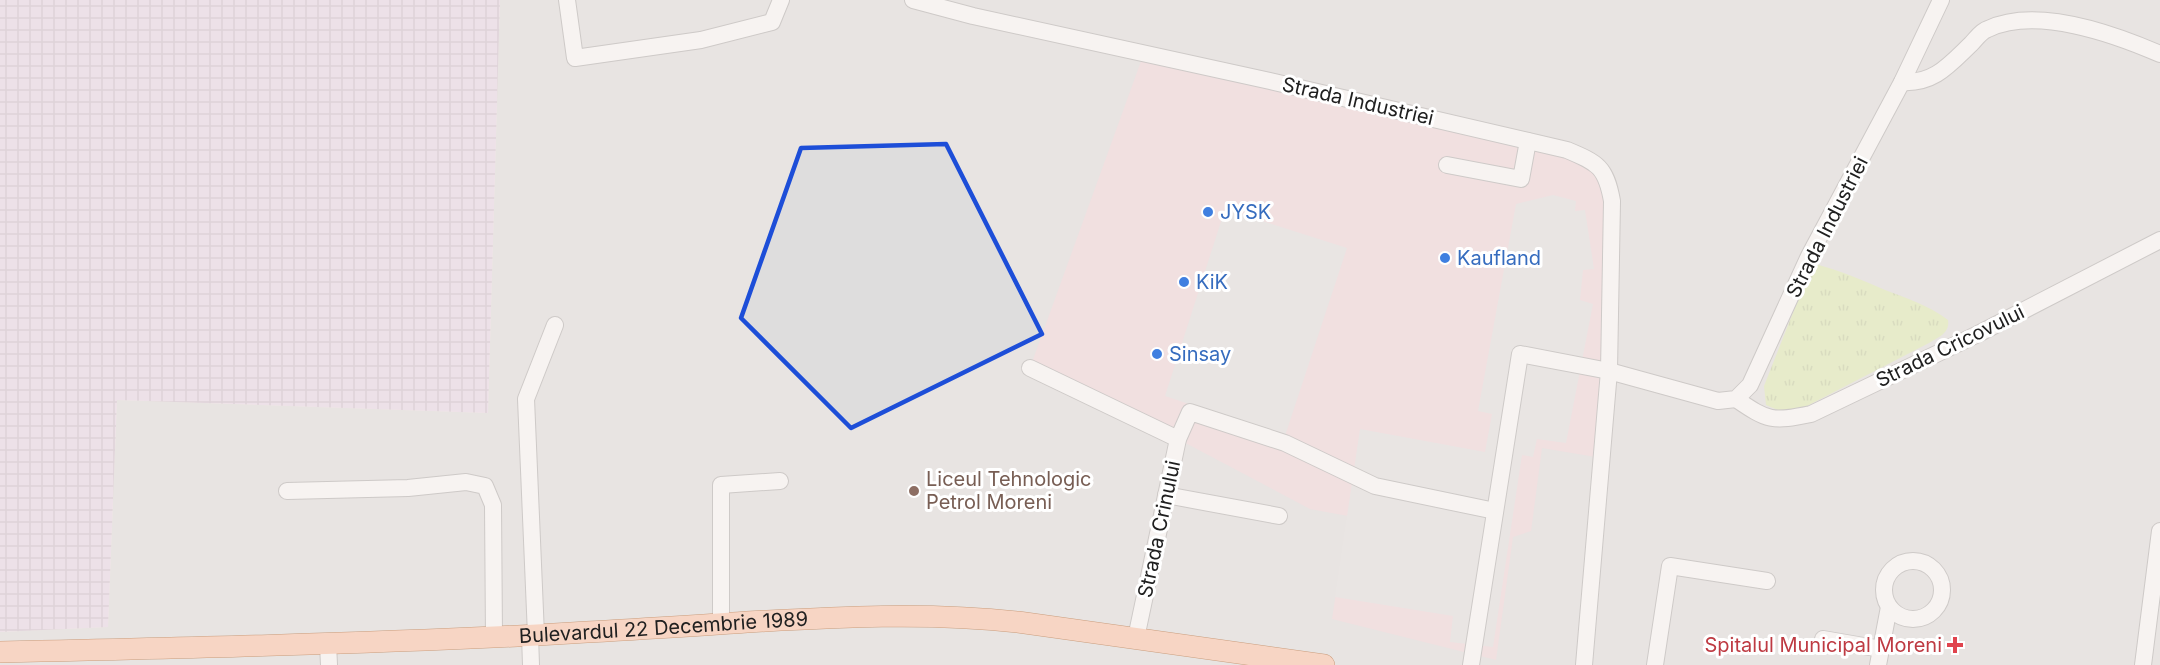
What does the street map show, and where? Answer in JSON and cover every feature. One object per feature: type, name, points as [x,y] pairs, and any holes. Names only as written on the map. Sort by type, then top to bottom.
[{"type":"main road","name":"Bulevardul 22 Decembrie 1989","points":[[0,652],[328,655],[494,637],[845,616],[974,617],[1324,665]]},
{"type":"street","points":[[567,0],[575,58],[701,40],[772,22],[781,0]]},
{"type":"street","name":"Strada Industriei","points":[[913,0],[973,16],[1270,81],[1567,150],[1587,158],[1599,167],[1608,181],[1612,201],[1609,371],[1584,665]]},
{"type":"street","name":"Strada Industriei","points":[[1736,399],[1749,385],[1761,364],[1809,256],[1902,82],[1941,0]]},
{"type":"street","points":[[1902,82],[1917,83],[1931,78],[1953,61],[1986,29],[2019,20],[2078,25],[2160,54]]},
{"type":"street","points":[[1447,165],[1521,179],[1528,141]]},
{"type":"street","name":"Strada Cricovului","points":[[1736,399],[1760,416],[1787,419],[1811,414],[1998,324],[2160,240]]},
{"type":"street","points":[[531,665],[533,635],[526,399],[555,325]]},
{"type":"street","points":[[1471,665],[1520,354],[1609,371],[1718,401],[1736,399]]},
{"type":"street","name":"Strada Crinului","points":[[1030,368],[1178,439],[1136,638]]},
{"type":"street","points":[[1178,439],[1190,412],[1285,443],[1375,486],[1495,511]]},
{"type":"street","points":[[721,624],[721,485],[780,481]]},
{"type":"street","points":[[287,491],[408,488],[466,482],[485,486],[493,505],[494,637]]},
{"type":"street","points":[[1166,495],[1279,516]]},
{"type":"street","points":[[2143,665],[2160,531]]},
{"type":"street","points":[[1655,665],[1670,566],[1767,581]]},
{"type":"street","points":[[1823,639],[1880,657],[1889,607]]},
{"type":"highlighted area","points":[[946,144],[1042,334],[851,428],[741,318],[801,148]]},
{"type":"shaded area","points":[[0,0],[500,0],[488,413],[117,400],[108,627],[0,632]]},
{"type":"shaded area","points":[[500,0],[2160,0],[2160,665],[0,665],[0,632],[108,627],[117,400],[488,413]]},
{"type":"shaded area","points":[[1144,53],[1567,150],[1608,181],[1602,458],[1542,448],[1531,531],[1513,537],[1496,660],[1332,619],[1348,516],[1310,509],[1178,439],[1030,368]]},
{"type":"shaded area","points":[[1553,195],[1576,201],[1575,211],[1585,210],[1594,269],[1583,270],[1580,300],[1593,304],[1566,443],[1537,439],[1533,457],[1522,455],[1493,647],[1450,642],[1453,616],[1335,597],[1360,429],[1485,452],[1492,414],[1478,411],[1516,204]]},
{"type":"shaded area","points":[[1225,209],[1347,248],[1285,436],[1165,396]]},
{"type":"green space","points":[[1815,264],[1926,306],[1948,320],[1948,324],[1943,334],[1929,343],[1805,407],[1780,411],[1766,405],[1764,386],[1809,272]]},
{"type":"place","name":"JYSK","points":[[1208,212]]},
{"type":"place","name":"Kaufland","points":[[1445,258]]},
{"type":"place","name":"KiK","points":[[1184,282]]},
{"type":"place","name":"Sinsay","points":[[1157,354]]},
{"type":"place","name":"Liceul Tehnologic Petrol Moreni","points":[[914,491]]},
{"type":"place","name":"Spitalul Municipal Moreni","points":[[1955,645]]}]
